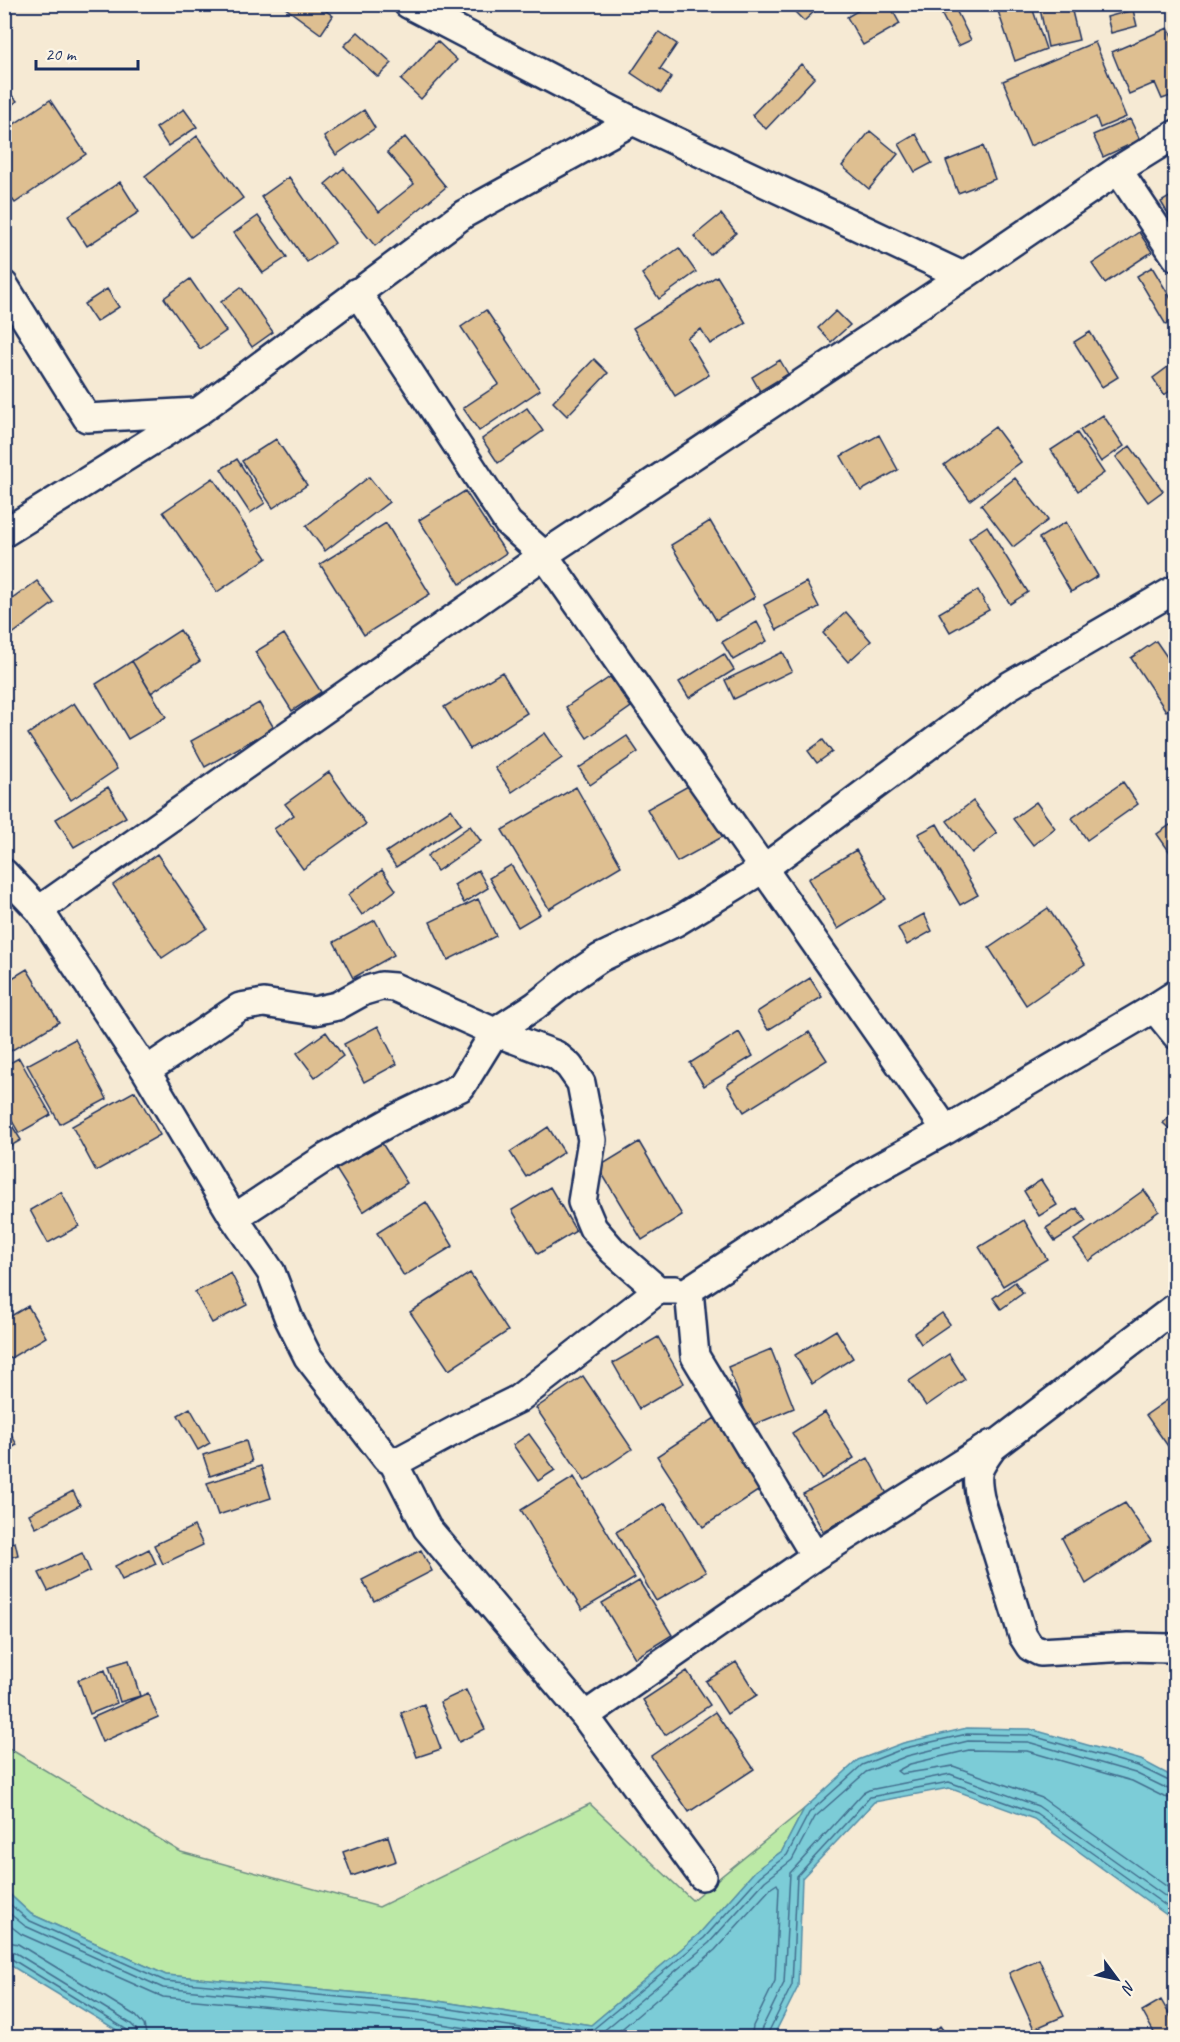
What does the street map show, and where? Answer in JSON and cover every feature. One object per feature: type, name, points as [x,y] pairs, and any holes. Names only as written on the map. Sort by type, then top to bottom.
[{"type":"street","points":[[408,4],[633,121],[963,276]]},
{"type":"street","points":[[4,533],[198,412],[464,214],[633,121]]},
{"type":"street","points":[[39,910],[544,555],[1118,170],[1176,134]]},
{"type":"street","points":[[1118,170],[1176,257]]},
{"type":"street","points":[[4,285],[87,418],[198,412]]},
{"type":"street","points":[[357,292],[508,523],[544,555],[946,1130]]},
{"type":"street","points":[[234,1218],[325,1158],[397,1118],[461,1087],[495,1032],[535,1006],[569,979],[600,958],[676,922],[763,869],[1007,687],[1176,589]]},
{"type":"street","points":[[4,873],[39,910],[146,1071],[234,1218],[271,1272],[289,1319],[308,1357],[386,1458],[393,1462],[427,1528],[585,1716],[702,1876]]},
{"type":"street","points":[[146,1071],[240,1007],[264,1003],[314,1011],[337,1006],[364,991],[381,986],[394,987],[495,1032],[556,1055],[569,1066],[581,1083],[592,1140],[582,1202],[593,1228],[606,1243],[658,1290]]},
{"type":"street","points":[[393,1462],[518,1400],[658,1290],[689,1290],[865,1175],[1165,1001],[1176,1035]]},
{"type":"street","points":[[689,1290],[695,1356],[815,1556]]},
{"type":"street","points":[[1176,1307],[993,1446],[982,1462],[976,1478],[980,1498],[1027,1643],[1034,1650],[1041,1652],[1176,1647]]},
{"type":"street","points":[[585,1716],[815,1556],[1011,1432]]},
{"type":"green space","points":[[5,1746],[181,1852],[379,1907],[590,1804],[692,1900],[804,1809],[782,1851],[755,1871],[699,1934],[591,2025],[425,1999],[166,1975],[31,1914],[5,1890]]},
{"type":"water","points":[[967,1728],[1030,1729],[1141,1760],[1175,1778],[1175,1921],[1034,1819],[949,1788],[874,1802],[802,1878],[798,1987],[773,2037],[128,2037],[5,1962],[5,1890],[31,1914],[166,1975],[425,1999],[591,2025],[699,1934],[755,1871],[782,1851],[804,1809],[858,1760],[903,1743]]},
{"type":"building","points":[[280,4],[317,4],[333,16],[321,34]]},
{"type":"building","points":[[787,4],[810,4],[816,10],[804,21]]},
{"type":"building","points":[[869,4],[889,4],[900,24],[863,45],[847,17]]},
{"type":"building","points":[[1017,4],[1031,4],[1046,49],[1015,61],[998,11]]},
{"type":"building","points":[[1039,4],[1081,4],[1071,7],[1079,40],[1048,47]]},
{"type":"building","points":[[955,8],[971,40],[958,46],[942,15]]},
{"type":"building","points":[[1133,10],[1137,26],[1111,33],[1107,17]]},
{"type":"building","points":[[1168,28],[1176,44],[1176,94],[1162,99],[1155,83],[1129,94],[1112,52]]},
{"type":"building","points":[[358,32],[392,63],[378,77],[344,46]]},
{"type":"building","points":[[659,32],[677,44],[660,69],[672,77],[661,93],[631,73]]},
{"type":"building","points":[[437,41],[457,60],[421,99],[401,80]]},
{"type":"building","points":[[1095,42],[1126,117],[1100,128],[1096,117],[1030,146],[1003,81]]},
{"type":"building","points":[[801,64],[815,77],[766,129],[752,115]]},
{"type":"building","points":[[4,87],[17,101],[4,111]]},
{"type":"building","points":[[50,100],[86,154],[15,203],[4,188],[4,131]]},
{"type":"building","points":[[184,109],[197,127],[168,146],[156,128]]},
{"type":"building","points":[[364,110],[375,128],[336,155],[324,137]]},
{"type":"building","points":[[1130,119],[1140,140],[1103,157],[1093,135]]},
{"type":"building","points":[[870,131],[898,154],[869,189],[842,166]]},
{"type":"building","points":[[916,134],[932,163],[915,172],[899,144]]},
{"type":"building","points":[[197,136],[243,198],[191,237],[145,176]]},
{"type":"building","points":[[405,137],[446,187],[375,246],[325,184],[344,168],[379,212],[414,184],[387,152]]},
{"type":"building","points":[[983,146],[995,179],[958,193],[946,161]]},
{"type":"building","points":[[289,177],[335,243],[307,262],[261,197]]},
{"type":"building","points":[[120,182],[139,212],[87,246],[68,216]]},
{"type":"building","points":[[1176,193],[1176,227],[1161,202]]},
{"type":"building","points":[[721,214],[736,233],[710,255],[694,236]]},
{"type":"building","points":[[258,216],[287,257],[263,273],[234,233]]},
{"type":"building","points":[[1139,232],[1152,252],[1105,283],[1092,264]]},
{"type":"building","points":[[679,248],[696,272],[659,299],[642,274]]},
{"type":"building","points":[[1152,267],[1176,307],[1176,318],[1166,325],[1137,276]]},
{"type":"building","points":[[717,276],[746,323],[710,344],[701,329],[687,338],[709,375],[675,396],[633,328]]},
{"type":"building","points":[[190,279],[226,331],[200,349],[164,298]]},
{"type":"building","points":[[241,287],[273,332],[252,347],[221,302]]},
{"type":"building","points":[[107,289],[119,307],[96,322],[84,304]]},
{"type":"building","points":[[486,310],[540,390],[479,431],[463,408],[499,384],[461,327]]},
{"type":"building","points":[[836,311],[850,325],[831,342],[818,328]]},
{"type":"building","points":[[1090,332],[1118,377],[1102,387],[1074,342]]},
{"type":"building","points":[[594,359],[608,373],[567,416],[553,402]]},
{"type":"building","points":[[780,360],[788,374],[760,391],[752,377]]},
{"type":"building","points":[[1176,361],[1176,387],[1164,395],[1153,378]]},
{"type":"building","points":[[527,408],[543,431],[498,463],[482,439]]},
{"type":"building","points":[[1103,415],[1124,446],[1101,462],[1080,430]]},
{"type":"building","points":[[995,427],[1021,462],[970,500],[944,465]]},
{"type":"building","points":[[1077,433],[1104,473],[1078,491],[1051,450]]},
{"type":"building","points":[[879,435],[898,470],[861,491],[841,456]]},
{"type":"building","points":[[276,439],[307,485],[273,508],[242,461]]},
{"type":"building","points":[[1130,446],[1163,491],[1148,502],[1116,457]]},
{"type":"building","points":[[237,459],[265,503],[250,513],[221,469]]},
{"type":"building","points":[[369,477],[389,502],[325,551],[306,526]]},
{"type":"building","points":[[213,478],[267,558],[217,592],[163,512]]},
{"type":"building","points":[[1015,478],[1048,520],[1013,547],[981,505]]},
{"type":"building","points":[[465,491],[506,553],[460,584],[419,520]]},
{"type":"building","points":[[710,521],[755,597],[716,620],[671,545]]},
{"type":"building","points":[[1066,522],[1098,576],[1071,592],[1039,538]]},
{"type":"building","points":[[386,523],[430,594],[364,635],[320,564]]},
{"type":"building","points":[[987,526],[1028,592],[1010,604],[969,538]]},
{"type":"building","points":[[37,581],[54,603],[11,635],[4,626],[4,605]]},
{"type":"building","points":[[806,582],[819,607],[777,630],[764,605]]},
{"type":"building","points":[[978,590],[989,610],[950,632],[939,613]]},
{"type":"building","points":[[846,612],[871,641],[848,662],[823,633]]},
{"type":"building","points":[[757,622],[767,641],[733,660],[722,642]]},
{"type":"building","points":[[180,630],[200,661],[151,693],[132,661]]},
{"type":"building","points":[[284,634],[321,692],[292,711],[255,652]]},
{"type":"building","points":[[1156,641],[1176,670],[1176,705],[1166,711],[1131,658]]},
{"type":"building","points":[[783,652],[792,671],[734,699],[725,680]]},
{"type":"building","points":[[724,654],[734,670],[689,698],[679,682]]},
{"type":"building","points":[[132,661],[166,717],[128,739],[96,684]]},
{"type":"building","points":[[502,672],[527,713],[470,749],[444,707]]},
{"type":"building","points":[[610,677],[631,707],[587,738],[566,707]]},
{"type":"building","points":[[74,703],[117,769],[71,800],[28,734]]},
{"type":"building","points":[[259,703],[274,728],[205,767],[191,741]]},
{"type":"building","points":[[545,733],[562,758],[512,792],[495,768]]},
{"type":"building","points":[[627,736],[638,752],[590,785],[579,768]]},
{"type":"building","points":[[823,740],[832,752],[817,763],[808,751]]},
{"type":"building","points":[[1176,764],[1176,777],[1169,771]]},
{"type":"building","points":[[329,772],[366,824],[303,869],[274,829],[294,815],[285,804]]},
{"type":"building","points":[[697,781],[726,835],[677,862],[647,809]]},
{"type":"building","points":[[1123,782],[1138,804],[1087,840],[1072,818]]},
{"type":"building","points":[[108,787],[126,817],[74,847],[56,819]]},
{"type":"building","points":[[576,787],[621,866],[549,909],[502,830]]},
{"type":"building","points":[[973,801],[997,833],[972,853],[947,821]]},
{"type":"building","points":[[1036,802],[1055,828],[1033,845],[1013,819]]},
{"type":"building","points":[[451,809],[461,824],[396,867],[386,852]]},
{"type":"building","points":[[1176,821],[1176,861],[1157,834]]},
{"type":"building","points":[[937,824],[978,895],[960,905],[918,834]]},
{"type":"building","points":[[470,826],[481,841],[437,871],[427,856]]},
{"type":"building","points":[[856,850],[886,899],[838,929],[808,879]]},
{"type":"building","points":[[157,854],[207,928],[162,958],[113,885]]},
{"type":"building","points":[[511,865],[540,914],[518,927],[489,878]]},
{"type":"building","points":[[382,870],[396,890],[362,915],[348,895]]},
{"type":"building","points":[[478,870],[488,888],[464,903],[454,885]]},
{"type":"building","points":[[478,899],[496,936],[448,960],[430,922]]},
{"type":"building","points":[[1048,908],[1085,964],[1026,1005],[989,948]]},
{"type":"building","points":[[924,914],[932,931],[907,945],[898,928]]},
{"type":"building","points":[[375,920],[394,955],[353,978],[334,942]]},
{"type":"building","points":[[27,969],[59,1022],[4,1055],[4,1003],[7,1001],[4,996],[4,983]]},
{"type":"building","points":[[810,978],[822,997],[768,1030],[757,1012]]},
{"type":"building","points":[[378,1026],[397,1064],[364,1082],[344,1044]]},
{"type":"building","points":[[326,1032],[343,1056],[315,1077],[297,1053]]},
{"type":"building","points":[[739,1032],[753,1056],[704,1086],[690,1063]]},
{"type":"building","points":[[809,1032],[827,1060],[744,1112],[727,1085]]},
{"type":"building","points":[[75,1039],[107,1099],[60,1124],[27,1065]]},
{"type":"building","points":[[19,1058],[51,1115],[19,1133],[4,1107],[4,1066]]},
{"type":"building","points":[[135,1091],[160,1135],[96,1171],[72,1126]]},
{"type":"building","points":[[1176,1110],[1176,1135],[1163,1123]]},
{"type":"building","points":[[4,1113],[21,1140],[4,1150]]},
{"type":"building","points":[[548,1127],[564,1152],[526,1177],[510,1152]]},
{"type":"building","points":[[378,1137],[407,1183],[363,1212],[334,1166]]},
{"type":"building","points":[[639,1142],[682,1215],[642,1240],[598,1167]]},
{"type":"building","points":[[1041,1180],[1057,1205],[1039,1216],[1024,1191]]},
{"type":"building","points":[[550,1187],[576,1231],[538,1254],[512,1210]]},
{"type":"building","points":[[1144,1190],[1159,1211],[1089,1261],[1074,1240]]},
{"type":"building","points":[[61,1192],[79,1226],[48,1243],[30,1210]]},
{"type":"building","points":[[426,1202],[453,1246],[404,1276],[377,1233]]},
{"type":"building","points":[[1077,1208],[1086,1221],[1055,1241],[1046,1228]]},
{"type":"building","points":[[1024,1220],[1047,1259],[1003,1286],[979,1247]]},
{"type":"building","points":[[231,1273],[247,1305],[212,1323],[195,1292]]},
{"type":"building","points":[[470,1273],[508,1331],[449,1370],[410,1312]]},
{"type":"building","points":[[1015,1282],[1023,1293],[1001,1309],[993,1298]]},
{"type":"building","points":[[28,1306],[46,1337],[4,1362],[4,1320]]},
{"type":"building","points":[[942,1313],[950,1324],[921,1344],[914,1333]]},
{"type":"building","points":[[836,1330],[853,1358],[812,1384],[795,1355]]},
{"type":"building","points":[[658,1337],[684,1383],[639,1409],[613,1363]]},
{"type":"building","points":[[771,1349],[794,1408],[751,1426],[728,1367]]},
{"type":"building","points":[[949,1354],[965,1379],[926,1406],[909,1381]]},
{"type":"building","points":[[583,1376],[632,1449],[585,1481],[536,1408]]},
{"type":"building","points":[[1176,1394],[1176,1446],[1170,1449],[1146,1415]]},
{"type":"building","points":[[190,1408],[210,1443],[198,1450],[178,1415]]},
{"type":"building","points":[[825,1412],[854,1458],[821,1479],[792,1433]]},
{"type":"building","points":[[715,1418],[761,1489],[703,1527],[657,1456]]},
{"type":"building","points":[[4,1421],[17,1445],[4,1452]]},
{"type":"building","points":[[529,1434],[555,1470],[538,1481],[513,1445]]},
{"type":"building","points":[[246,1441],[252,1462],[210,1476],[203,1455]]},
{"type":"building","points":[[868,1458],[888,1496],[823,1531],[803,1494]]},
{"type":"building","points":[[261,1466],[271,1498],[218,1515],[207,1483]]},
{"type":"building","points":[[574,1477],[635,1578],[582,1610],[521,1510]]},
{"type":"building","points":[[73,1491],[80,1505],[36,1528],[29,1514]]},
{"type":"building","points":[[665,1503],[706,1572],[656,1601],[616,1532]]},
{"type":"building","points":[[1125,1503],[1151,1541],[1086,1584],[1062,1538]]},
{"type":"building","points":[[194,1526],[203,1545],[163,1564],[154,1545]]},
{"type":"building","points":[[15,1542],[18,1555],[4,1559],[4,1545]]},
{"type":"building","points":[[149,1549],[156,1564],[122,1580],[115,1566]]},
{"type":"building","points":[[421,1550],[432,1571],[374,1601],[362,1580]]},
{"type":"building","points":[[82,1553],[90,1571],[48,1591],[39,1573]]},
{"type":"building","points":[[639,1581],[672,1635],[635,1658],[602,1603]]},
{"type":"building","points":[[129,1660],[140,1696],[120,1702],[109,1666]]},
{"type":"building","points":[[736,1662],[757,1695],[727,1714],[706,1681]]},
{"type":"building","points":[[105,1670],[117,1703],[90,1714],[78,1680]]},
{"type":"building","points":[[687,1671],[710,1705],[665,1735],[643,1700]]},
{"type":"building","points":[[466,1690],[485,1729],[459,1742],[440,1702]]},
{"type":"building","points":[[148,1693],[158,1717],[102,1742],[92,1718]]},
{"type":"building","points":[[424,1704],[441,1749],[417,1757],[401,1713]]},
{"type":"building","points":[[715,1712],[754,1769],[689,1812],[651,1756]]},
{"type":"building","points":[[388,1836],[396,1861],[352,1876],[343,1852]]},
{"type":"building","points":[[1039,1959],[1064,2016],[1034,2029],[1009,1973]]},
{"type":"building","points":[[1161,2000],[1176,2026],[1176,2038],[1157,2038],[1142,2011]]},
{"type":"building","points":[[940,2026],[949,2038],[926,2038]]}]
